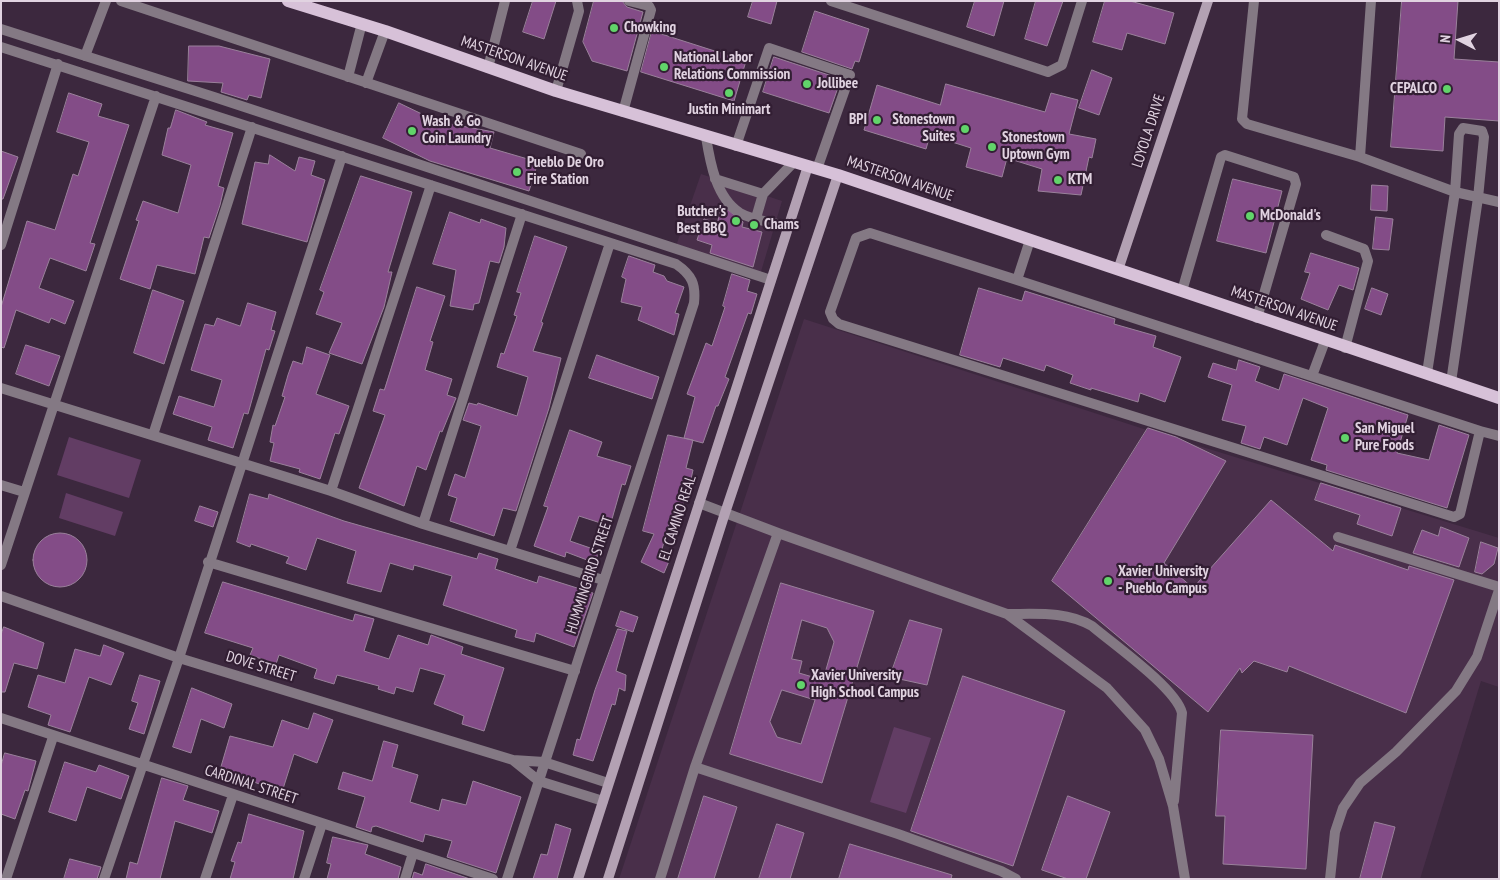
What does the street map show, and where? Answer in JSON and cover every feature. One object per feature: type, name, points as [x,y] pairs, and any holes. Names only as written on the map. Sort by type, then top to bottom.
[{"type":"main road","name":"MASTERSON AVENUE","points":[[288,1],[362,23],[556,91],[838,175],[1182,291],[1325,342],[1427,373],[1499,398]]},
{"type":"street","points":[[85,56],[106,1]]},
{"type":"street","points":[[121,1],[581,154]]},
{"type":"street","points":[[488,68],[505,1]]},
{"type":"street","points":[[556,91],[579,11],[578,1]]},
{"type":"street","points":[[623,112],[651,10],[649,6],[629,1]]},
{"type":"street","points":[[831,1],[1048,72],[1062,65],[1082,1]]},
{"type":"street","name":"LOYOLA DRIVE","points":[[1118,270],[1208,1]]},
{"type":"street","points":[[1254,1],[1242,119],[1247,124],[1360,157],[1455,192],[1499,202]]},
{"type":"street","points":[[1360,157],[1371,1]]},
{"type":"street","points":[[348,77],[362,23]]},
{"type":"street","points":[[1,29],[771,280]]},
{"type":"street","points":[[366,83],[385,31]]},
{"type":"street","points":[[1,47],[610,243],[510,550]]},
{"type":"street","points":[[736,146],[769,48],[850,75],[812,168]]},
{"type":"street","points":[[1,246],[58,64]]},
{"type":"street","points":[[1,565],[156,96]]},
{"type":"street","points":[[153,435],[252,127]]},
{"type":"street","points":[[1427,373],[1455,192],[1459,134],[1463,128],[1476,129],[1482,131],[1484,137],[1478,198],[1451,382]]},
{"type":"street","points":[[706,137],[716,179],[727,201],[741,213],[788,227]]},
{"type":"street","points":[[1182,291],[1221,157],[1225,155],[1294,176],[1296,184],[1257,318]]},
{"type":"street","points":[[104,879],[141,765],[179,658],[208,562],[342,156]]},
{"type":"street","points":[[756,218],[762,194],[794,162]]},
{"type":"street","name":"EL CAMINO REAL","points":[[578,879],[788,227],[812,168]]},
{"type":"street","points":[[608,879],[725,513],[838,175]]},
{"type":"street","points":[[716,179],[762,194]]},
{"type":"street","points":[[331,491],[431,185]]},
{"type":"street","points":[[422,524],[522,214]]},
{"type":"street","points":[[1480,431],[1460,514],[1454,517],[840,324],[833,319],[830,312],[856,238],[862,234],[870,233],[1499,436]]},
{"type":"street","points":[[1326,235],[1364,249],[1367,254],[1366,272],[1345,348]]},
{"type":"street","points":[[1017,280],[1030,240]]},
{"type":"street","name":"HUMMINGBIRD STREET","points":[[507,879],[694,303],[696,290],[693,279],[686,271],[676,264],[610,243]]},
{"type":"street","points":[[1312,376],[1325,342]]},
{"type":"street","points":[[1,388],[331,491],[422,524],[604,580]]},
{"type":"street","points":[[1,485],[24,492]]},
{"type":"street","points":[[699,503],[778,533],[1008,614],[1107,688],[1145,730],[1158,759],[1173,806],[1185,879]]},
{"type":"street","points":[[660,879],[695,767],[778,533]]},
{"type":"street","points":[[1330,879],[1335,832],[1343,808],[1360,783],[1396,752],[1456,691],[1477,658],[1499,588],[1338,537]]},
{"type":"street","points":[[208,562],[574,671]]},
{"type":"street","name":"DOVE STREET","points":[[1,596],[179,658],[513,760],[544,762],[608,783]]},
{"type":"street","points":[[1008,614],[1052,614],[1079,619],[1092,626],[1164,686],[1180,706],[1182,714],[1173,806]]},
{"type":"street","name":"CARDINAL STREET","points":[[1,718],[53,737],[493,879]]},
{"type":"street","points":[[6,879],[53,737]]},
{"type":"street","name":"DOVE STREET","points":[[513,760],[539,781],[603,801]]},
{"type":"street","points":[[695,767],[898,834],[1001,871],[1016,879]]},
{"type":"street","points":[[205,879],[233,795]]},
{"type":"street","points":[[304,879],[322,824]]},
{"type":"street","points":[[405,879],[413,853]]},
{"type":"shaded area","points":[[701,174],[782,201],[760,275],[676,246]]},
{"type":"shaded area","name":"Xavier University - Pueblo Campus","points":[[804,319],[1147,430],[1499,538],[1499,687],[1481,681],[1420,879],[619,879]]},
{"type":"shaded area","points":[[69,437],[141,460],[129,498],[57,475]]},
{"type":"shaded area","points":[[66,493],[123,512],[115,536],[59,518]]},
{"type":"shaded area","points":[[894,727],[931,738],[906,813],[870,802]]},
{"type":"building","points":[[533,1],[556,1],[544,39],[523,32]]},
{"type":"building","name":"Chowking","points":[[594,1],[622,1],[627,7],[643,12],[627,71],[592,61],[583,42]]},
{"type":"building","points":[[753,1],[777,1],[771,24],[748,17]]},
{"type":"building","points":[[975,1],[1004,1],[994,36],[967,27]]},
{"type":"building","points":[[1036,1],[1063,1],[1047,46],[1025,39]]},
{"type":"building","points":[[1105,1],[1130,1],[1174,13],[1165,44],[1127,33],[1122,50],[1093,42]]},
{"type":"building","name":"CEPALCO","points":[[1402,1],[1458,1],[1454,59],[1499,62],[1499,121],[1445,117],[1443,151],[1391,147]]},
{"type":"building","points":[[815,11],[869,29],[859,62],[855,61],[852,69],[802,52]]},
{"type":"building","points":[[652,31],[746,61],[734,101],[641,72]]},
{"type":"building","points":[[189,46],[219,46],[270,59],[261,98],[249,95],[247,100],[221,92],[223,83],[188,81]]},
{"type":"building","name":"Jollibee","points":[[774,57],[841,79],[829,113],[763,92]]},
{"type":"building","points":[[1092,70],[1112,78],[1099,115],[1079,108]]},
{"type":"building","points":[[946,84],[1045,112],[1051,93],[1078,100],[1069,134],[1096,139],[1092,158],[1089,157],[1081,195],[1038,191],[1042,169],[1007,158],[1002,177],[966,167],[971,148],[930,135],[926,149],[864,130],[877,85],[940,105]]},
{"type":"building","points":[[69,93],[102,104],[98,116],[129,125],[90,243],[95,244],[86,271],[50,258],[39,288],[74,301],[65,324],[51,318],[49,323],[16,310],[4,348],[1,347],[1,307],[27,221],[55,230],[73,174],[78,176],[89,142],[57,132]]},
{"type":"building","points":[[399,103],[451,128],[451,124],[494,132],[490,148],[538,162],[529,191],[430,161],[383,138]]},
{"type":"building","points":[[176,110],[207,122],[205,125],[233,133],[218,186],[224,188],[220,205],[209,238],[204,237],[195,274],[157,265],[150,289],[120,279],[139,221],[136,220],[143,201],[178,213],[191,165],[162,155],[168,128],[170,128]]},
{"type":"building","points":[[1,151],[18,157],[3,199],[1,199]]},
{"type":"building","points":[[270,155],[295,171],[299,157],[315,161],[311,175],[325,180],[307,242],[242,224],[255,162],[268,164]]},
{"type":"building","points":[[361,176],[412,192],[388,272],[392,272],[384,307],[362,364],[329,353],[342,323],[316,314],[324,292],[320,290]]},
{"type":"building","name":"McDonald's","points":[[1233,179],[1282,191],[1266,253],[1217,241]]},
{"type":"building","points":[[1372,185],[1388,186],[1387,211],[1371,210]]},
{"type":"building","points":[[722,205],[743,222],[742,227],[762,232],[753,267],[710,253],[712,245],[697,240],[704,219],[717,223]]},
{"type":"building","points":[[450,212],[480,223],[481,219],[506,228],[504,247],[499,263],[490,261],[479,303],[474,304],[473,310],[450,306],[456,270],[433,264]]},
{"type":"building","points":[[1376,217],[1393,219],[1389,250],[1373,249]]},
{"type":"building","points":[[535,236],[567,247],[533,351],[561,358],[549,408],[516,511],[503,508],[494,536],[450,521],[457,498],[448,495],[455,474],[465,478],[481,426],[463,420],[469,403],[477,405],[478,403],[517,416],[528,377],[497,367],[501,353],[504,354],[517,316],[514,315],[521,293],[517,292]]},
{"type":"building","points":[[1311,253],[1359,268],[1353,290],[1339,285],[1328,310],[1301,299],[1310,273],[1305,272]]},
{"type":"building","points":[[629,256],[655,265],[653,272],[664,276],[667,281],[684,287],[675,313],[679,314],[674,335],[638,320],[642,307],[621,302],[626,279],[622,277]]},
{"type":"building","points":[[732,274],[750,280],[747,291],[757,294],[751,314],[748,313],[725,377],[729,379],[718,406],[716,406],[703,443],[684,438],[695,397],[687,394],[706,343],[712,346],[725,307],[723,306]]},
{"type":"building","points":[[417,287],[445,296],[430,341],[433,342],[425,370],[452,379],[447,395],[456,398],[442,432],[440,431],[426,470],[417,466],[404,506],[359,488],[385,415],[373,411],[380,389],[384,390]]},
{"type":"building","points":[[979,288],[1022,301],[1025,291],[1115,319],[1114,324],[1156,336],[1153,347],[1181,357],[1165,402],[1140,393],[1138,402],[1091,388],[1091,390],[1070,383],[1073,375],[1046,365],[1044,371],[1003,358],[1000,367],[960,355]]},
{"type":"building","points":[[1372,288],[1388,294],[1381,315],[1365,309]]},
{"type":"building","points":[[153,290],[184,301],[164,364],[134,353]]},
{"type":"building","points":[[248,303],[276,312],[271,330],[275,331],[269,350],[266,349],[248,414],[244,413],[233,448],[208,440],[212,427],[173,414],[179,396],[214,407],[222,380],[191,370],[205,324],[214,326],[217,318],[240,326]]},
{"type":"building","points":[[26,345],[60,356],[49,386],[16,374]]},
{"type":"building","points":[[307,347],[330,355],[316,394],[349,406],[339,434],[335,433],[320,479],[299,472],[300,469],[270,461],[274,443],[270,442],[273,425],[275,426],[285,397],[282,396],[288,375],[293,361],[302,364]]},
{"type":"building","points":[[597,355],[659,377],[652,399],[589,378]]},
{"type":"building","points":[[1239,360],[1260,367],[1255,381],[1279,390],[1284,374],[1408,415],[1397,453],[1429,460],[1439,425],[1469,435],[1447,508],[1326,470],[1327,465],[1311,460],[1328,408],[1303,398],[1287,445],[1264,437],[1260,449],[1241,443],[1246,426],[1222,420],[1232,385],[1208,377],[1213,363],[1236,370]]},
{"type":"building","points":[[1148,428],[1176,437],[1226,461],[1164,563],[1193,588],[1271,500],[1333,551],[1335,545],[1408,570],[1409,566],[1454,580],[1406,713],[1289,666],[1287,672],[1254,661],[1242,673],[1240,668],[1208,712],[1052,581]]},
{"type":"building","points":[[570,430],[602,442],[597,456],[631,466],[625,485],[622,484],[610,526],[579,516],[570,541],[599,551],[595,563],[566,552],[565,557],[534,546],[548,507],[544,506]]},
{"type":"building","points":[[668,435],[693,440],[686,468],[693,470],[686,502],[684,502],[678,520],[671,518],[662,549],[672,554],[664,573],[641,562],[654,534],[643,531]]},
{"type":"building","points":[[1321,483],[1401,508],[1392,536],[1357,524],[1360,515],[1315,500]]},
{"type":"building","points":[[250,494],[268,499],[269,494],[344,521],[477,559],[479,553],[498,559],[495,569],[537,583],[539,576],[593,593],[574,647],[536,633],[534,642],[515,637],[517,630],[443,605],[452,576],[414,565],[413,570],[390,563],[381,592],[347,583],[356,551],[317,538],[306,570],[286,563],[289,557],[251,544],[250,547],[237,542]]},
{"type":"building","points":[[200,506],[218,512],[213,527],[195,521]]},
{"type":"building","points":[[1441,527],[1469,538],[1459,567],[1413,553],[1422,530],[1438,536]]},
{"type":"building","points":[[55,533],[65,533],[75,537],[83,545],[87,560],[83,575],[75,583],[65,587],[55,587],[45,583],[37,575],[33,565],[33,555],[37,545],[45,537]]},
{"type":"building","points":[[1481,542],[1498,548],[1494,564],[1482,574],[1475,572]]},
{"type":"building","points":[[223,582],[353,621],[355,614],[374,619],[364,651],[389,659],[398,635],[428,645],[431,635],[463,647],[461,654],[504,668],[484,731],[462,724],[464,716],[434,704],[445,675],[420,668],[413,692],[396,687],[394,694],[378,689],[379,686],[337,675],[334,684],[314,678],[317,669],[279,655],[276,664],[250,655],[253,648],[205,633]]},
{"type":"building","name":"Xavier University High School Campus","points":[[781,583],[874,611],[822,783],[730,754]],"holes":[[[802,620],[827,628],[834,642],[823,680],[799,673],[802,661],[792,659]],[[782,690],[815,700],[801,744],[777,737],[770,722]]]},
{"type":"building","points":[[621,611],[638,617],[633,632],[616,626]]},
{"type":"building","points":[[910,620],[942,629],[927,685],[890,677]]},
{"type":"building","points":[[4,627],[44,643],[37,669],[14,663],[5,692],[1,692],[1,635]]},
{"type":"building","points":[[618,629],[627,631],[616,671],[626,675],[625,691],[619,688],[615,705],[612,704],[593,761],[573,755],[577,739],[580,740],[595,690]]},
{"type":"building","points":[[104,645],[124,653],[111,685],[89,677],[70,732],[48,725],[51,715],[28,707],[38,675],[65,683],[75,649],[100,656]]},
{"type":"building","points":[[140,675],[160,681],[144,734],[129,729],[138,703],[132,701]]},
{"type":"building","points":[[963,676],[1065,711],[1013,866],[911,831]]},
{"type":"building","points":[[192,688],[232,704],[224,728],[201,719],[191,753],[173,747]]},
{"type":"building","points":[[314,713],[333,720],[317,763],[294,754],[282,792],[220,770],[230,736],[273,747],[282,720],[308,729]]},
{"type":"building","points":[[1221,730],[1313,735],[1306,869],[1223,864],[1225,816],[1216,816]]},
{"type":"building","points":[[384,741],[398,745],[392,767],[418,775],[410,802],[439,811],[442,799],[466,805],[473,781],[521,797],[496,873],[447,857],[452,841],[425,834],[423,842],[376,826],[372,827],[371,832],[356,827],[365,797],[338,789],[343,772],[372,781]]},
{"type":"building","points":[[5,753],[36,761],[28,791],[25,790],[15,819],[1,814],[1,766]]},
{"type":"building","points":[[65,762],[96,772],[99,765],[129,776],[121,799],[87,787],[76,821],[49,812]]},
{"type":"building","points":[[162,778],[188,786],[183,800],[219,811],[212,833],[175,821],[160,879],[126,879],[130,862],[137,864]]},
{"type":"building","points":[[704,796],[737,807],[714,879],[678,879]]},
{"type":"building","points":[[1068,796],[1110,812],[1086,879],[1068,879],[1042,870]]},
{"type":"building","points":[[249,814],[304,831],[293,879],[230,879],[235,862],[231,861],[238,842],[241,843]]},
{"type":"building","points":[[1375,822],[1395,827],[1381,879],[1360,879]]},
{"type":"building","points":[[556,824],[571,829],[557,879],[533,879],[541,854],[547,855]]},
{"type":"building","points":[[777,824],[804,833],[790,879],[759,879]]},
{"type":"building","points":[[333,837],[368,845],[365,854],[401,867],[398,879],[327,879],[331,864],[327,863]]},
{"type":"building","points":[[850,844],[952,875],[951,879],[839,879]]},
{"type":"building","points":[[70,859],[101,867],[97,879],[64,879]]},
{"type":"building","points":[[426,864],[470,879],[412,879],[414,872],[422,875]]},
{"type":"place","name":"Chowking","points":[[614,28]]},
{"type":"place","name":"National Labor Relations Commission","points":[[664,67]]},
{"type":"place","name":"Jollibee","points":[[807,84]]},
{"type":"place","name":"CEPALCO","points":[[1447,89]]},
{"type":"place","name":"Justin Minimart","points":[[729,93]]},
{"type":"place","name":"BPI","points":[[877,120]]},
{"type":"place","name":"Stonestown Suites","points":[[965,129]]},
{"type":"place","name":"Wash & Go Coin Laundry","points":[[412,131]]},
{"type":"place","name":"Stonestown Uptown Gym","points":[[992,147]]},
{"type":"place","name":"Pueblo De Oro Fire Station","points":[[517,172]]},
{"type":"place","name":"KTM","points":[[1058,180]]},
{"type":"place","name":"McDonald's","points":[[1250,216]]},
{"type":"place","name":"Butcher's Best BBQ","points":[[736,221]]},
{"type":"place","name":"Chams","points":[[754,225]]},
{"type":"place","name":"San Miguel Pure Foods","points":[[1345,438]]},
{"type":"place","name":"Xavier University - Pueblo Campus","points":[[1108,581]]},
{"type":"place","name":"Xavier University High School Campus","points":[[801,685]]}]
